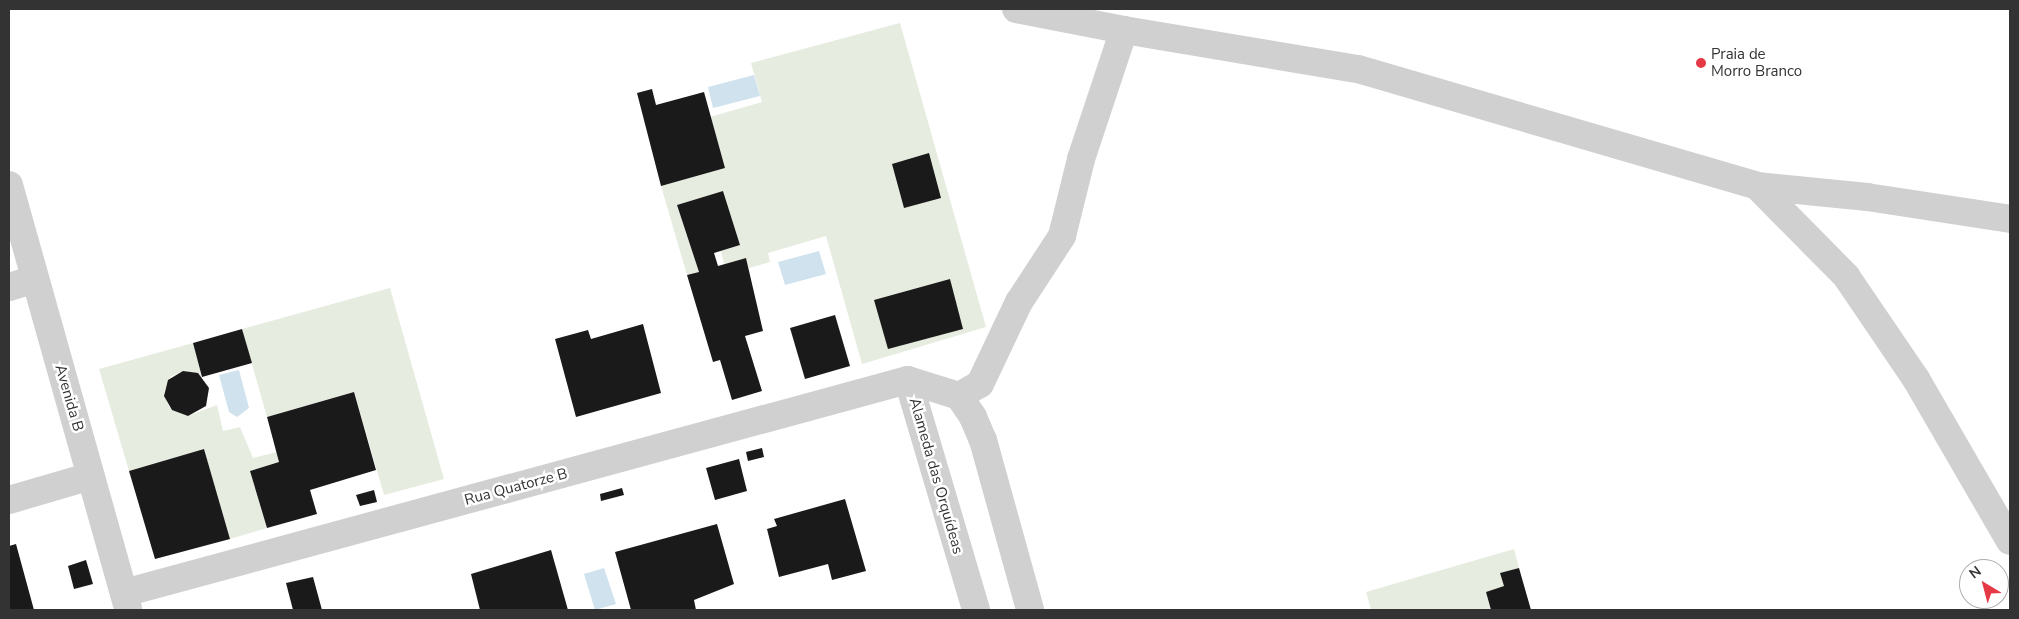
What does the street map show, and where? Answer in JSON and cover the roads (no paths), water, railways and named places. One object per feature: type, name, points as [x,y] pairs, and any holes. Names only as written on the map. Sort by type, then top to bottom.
[{"type":"street","points":[[1016,9],[1124,30],[1358,70],[1757,186],[1867,197],[2010,219]]},
{"type":"street","points":[[1030,610],[983,440],[959,396],[980,384],[1019,302],[1062,236],[1081,159],[1124,30]]},
{"type":"street","name":"Avenida B","points":[[9,185],[126,602]]},
{"type":"street","points":[[1757,186],[1846,276],[1916,380],[2010,542]]},
{"type":"street","points":[[9,287],[35,279]]},
{"type":"street","name":"Alameda das Orquídeas","points":[[908,380],[959,396]]},
{"type":"street","name":"Alameda das Orquídeas","points":[[908,380],[976,610]]},
{"type":"street","name":"Rua Quatorze B","points":[[126,602],[908,380]]},
{"type":"street","points":[[9,500],[91,476]]},
{"type":"water","points":[[754,75],[760,96],[713,108],[708,87]]},
{"type":"water","points":[[819,251],[826,274],[785,285],[778,262]]},
{"type":"water","points":[[239,370],[249,408],[237,417],[229,412],[219,375]]},
{"type":"water","points":[[604,568],[616,604],[595,610],[584,574]]},
{"type":"place","name":"Praia de Morro Branco","points":[[1701,63]]}]
